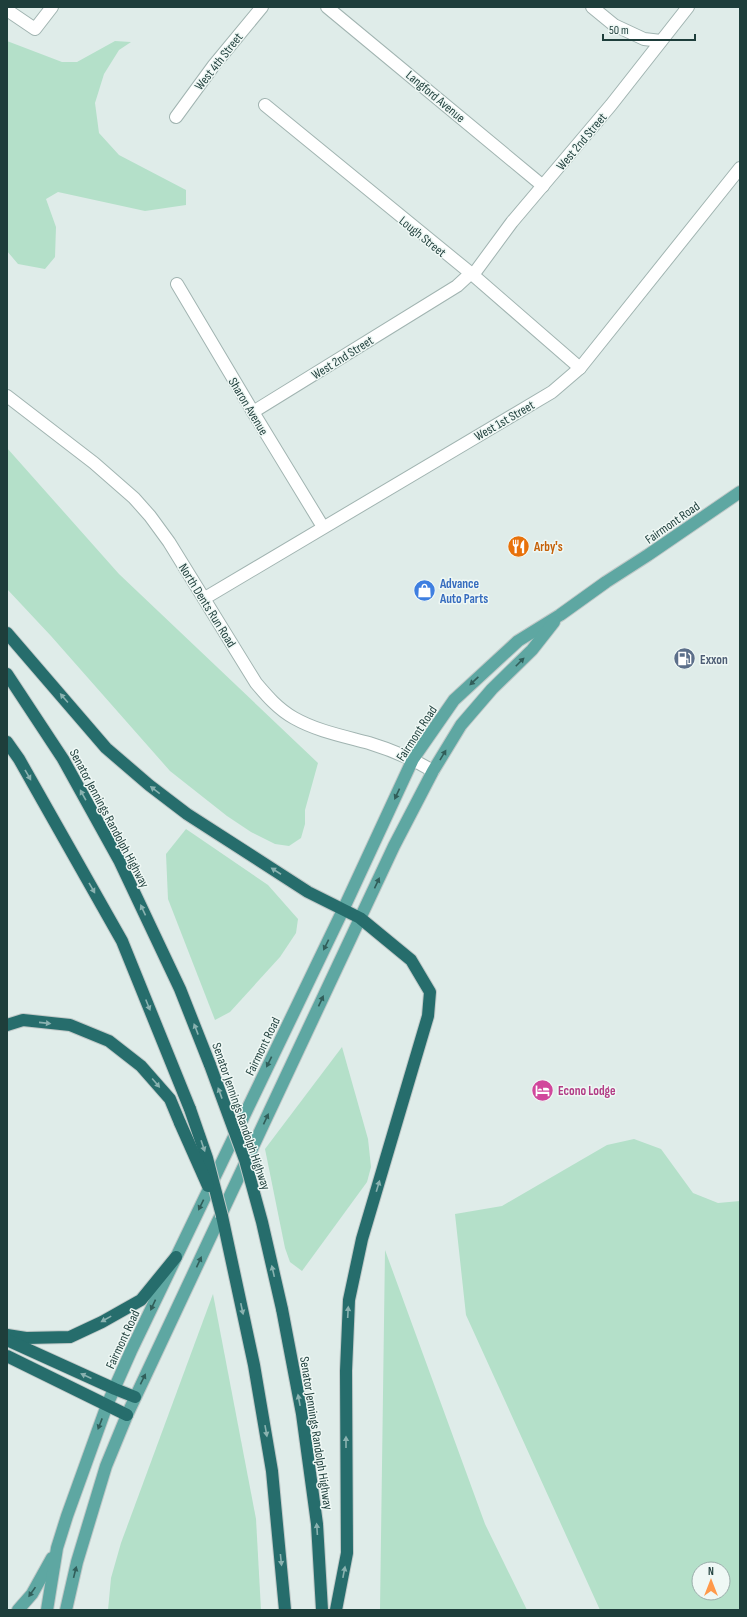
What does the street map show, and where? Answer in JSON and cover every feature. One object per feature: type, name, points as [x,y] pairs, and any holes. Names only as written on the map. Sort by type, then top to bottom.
[{"type":"highway","points":[[7,633],[106,748],[149,785],[187,814],[308,892],[360,918],[411,960],[430,992],[428,1016],[362,1239],[349,1300],[346,1371],[347,1552],[336,1610]]},
{"type":"highway","name":"Senator Jennings Randolph Highway","points":[[7,674],[63,759],[119,860],[180,989],[245,1160],[262,1222],[282,1309],[302,1414],[317,1524],[322,1610]]},
{"type":"highway","points":[[7,742],[19,759],[122,941],[190,1109],[207,1158],[222,1216],[254,1365],[272,1471],[285,1610]]},
{"type":"highway","points":[[7,1025],[23,1020],[70,1025],[109,1040],[141,1066],[170,1099],[222,1216]]},
{"type":"highway","points":[[7,1335],[26,1338],[70,1337],[102,1322],[141,1300],[176,1257]]},
{"type":"highway","points":[[7,1340],[135,1397]]},
{"type":"highway","points":[[7,1356],[127,1415]]},
{"type":"main road","name":"Fairmont Road","points":[[47,1610],[57,1548],[89,1452],[107,1405],[131,1351],[343,910],[413,759],[454,700],[518,641],[740,492]]},
{"type":"main road","name":"Fairmont Road","points":[[66,1610],[90,1518],[106,1466],[127,1415],[394,846],[433,771],[461,725],[492,689],[532,650],[560,614]]},
{"type":"main road","points":[[18,1610],[32,1594],[57,1548]]},
{"type":"street","points":[[7,10],[35,28],[52,7]]},
{"type":"street","name":"West 4th Street","points":[[176,117],[214,65],[262,7]]},
{"type":"street","name":"Langford Avenue","points":[[327,7],[543,186]]},
{"type":"street","points":[[592,7],[614,26],[644,38],[661,41]]},
{"type":"street","name":"West 2nd Street","points":[[253,412],[457,286],[472,274],[512,222],[611,105],[688,7]]},
{"type":"street","name":"Lough Street","points":[[265,105],[472,274],[580,368]]},
{"type":"street","name":"West 1st Street","points":[[205,598],[552,392],[580,368],[740,168]]},
{"type":"street","name":"Sharon Avenue","points":[[178,284],[323,527]]},
{"type":"street","name":"North Dents Run Road","points":[[7,396],[94,463],[134,498],[150,516],[170,542],[256,683],[274,704],[293,718],[320,730],[370,744],[413,759],[433,771]]},
{"type":"green space","points":[[7,41],[62,62],[77,62],[115,41],[131,42],[119,50],[104,74],[95,103],[99,133],[119,155],[186,190],[186,205],[145,211],[58,192],[46,199],[56,227],[55,257],[45,269],[18,264],[7,251]]},
{"type":"green space","points":[[7,448],[119,574],[318,763],[305,810],[305,824],[301,838],[289,846],[275,844],[251,832],[227,816],[170,771],[51,636],[7,589]]},
{"type":"green space","points":[[186,829],[268,885],[298,919],[296,933],[280,957],[230,1012],[215,1020],[168,899],[166,854]]},
{"type":"green space","points":[[342,1047],[368,1139],[371,1167],[367,1182],[302,1271],[290,1262],[285,1248],[265,1149]]},
{"type":"green space","points":[[634,1139],[661,1149],[693,1193],[718,1203],[740,1201],[740,1610],[600,1610],[466,1315],[455,1214],[502,1206],[607,1145]]},
{"type":"green space","points":[[385,1250],[485,1524],[527,1610],[380,1610]]},
{"type":"green space","points":[[213,1294],[256,1519],[261,1610],[108,1610],[111,1578],[121,1543]]},
{"type":"place","name":"Arby's","points":[[519,546]]},
{"type":"place","name":"Advance Auto Parts","points":[[424,590]]},
{"type":"place","name":"Exxon","points":[[684,659]]},
{"type":"place","name":"Econo Lodge","points":[[542,1090]]}]
